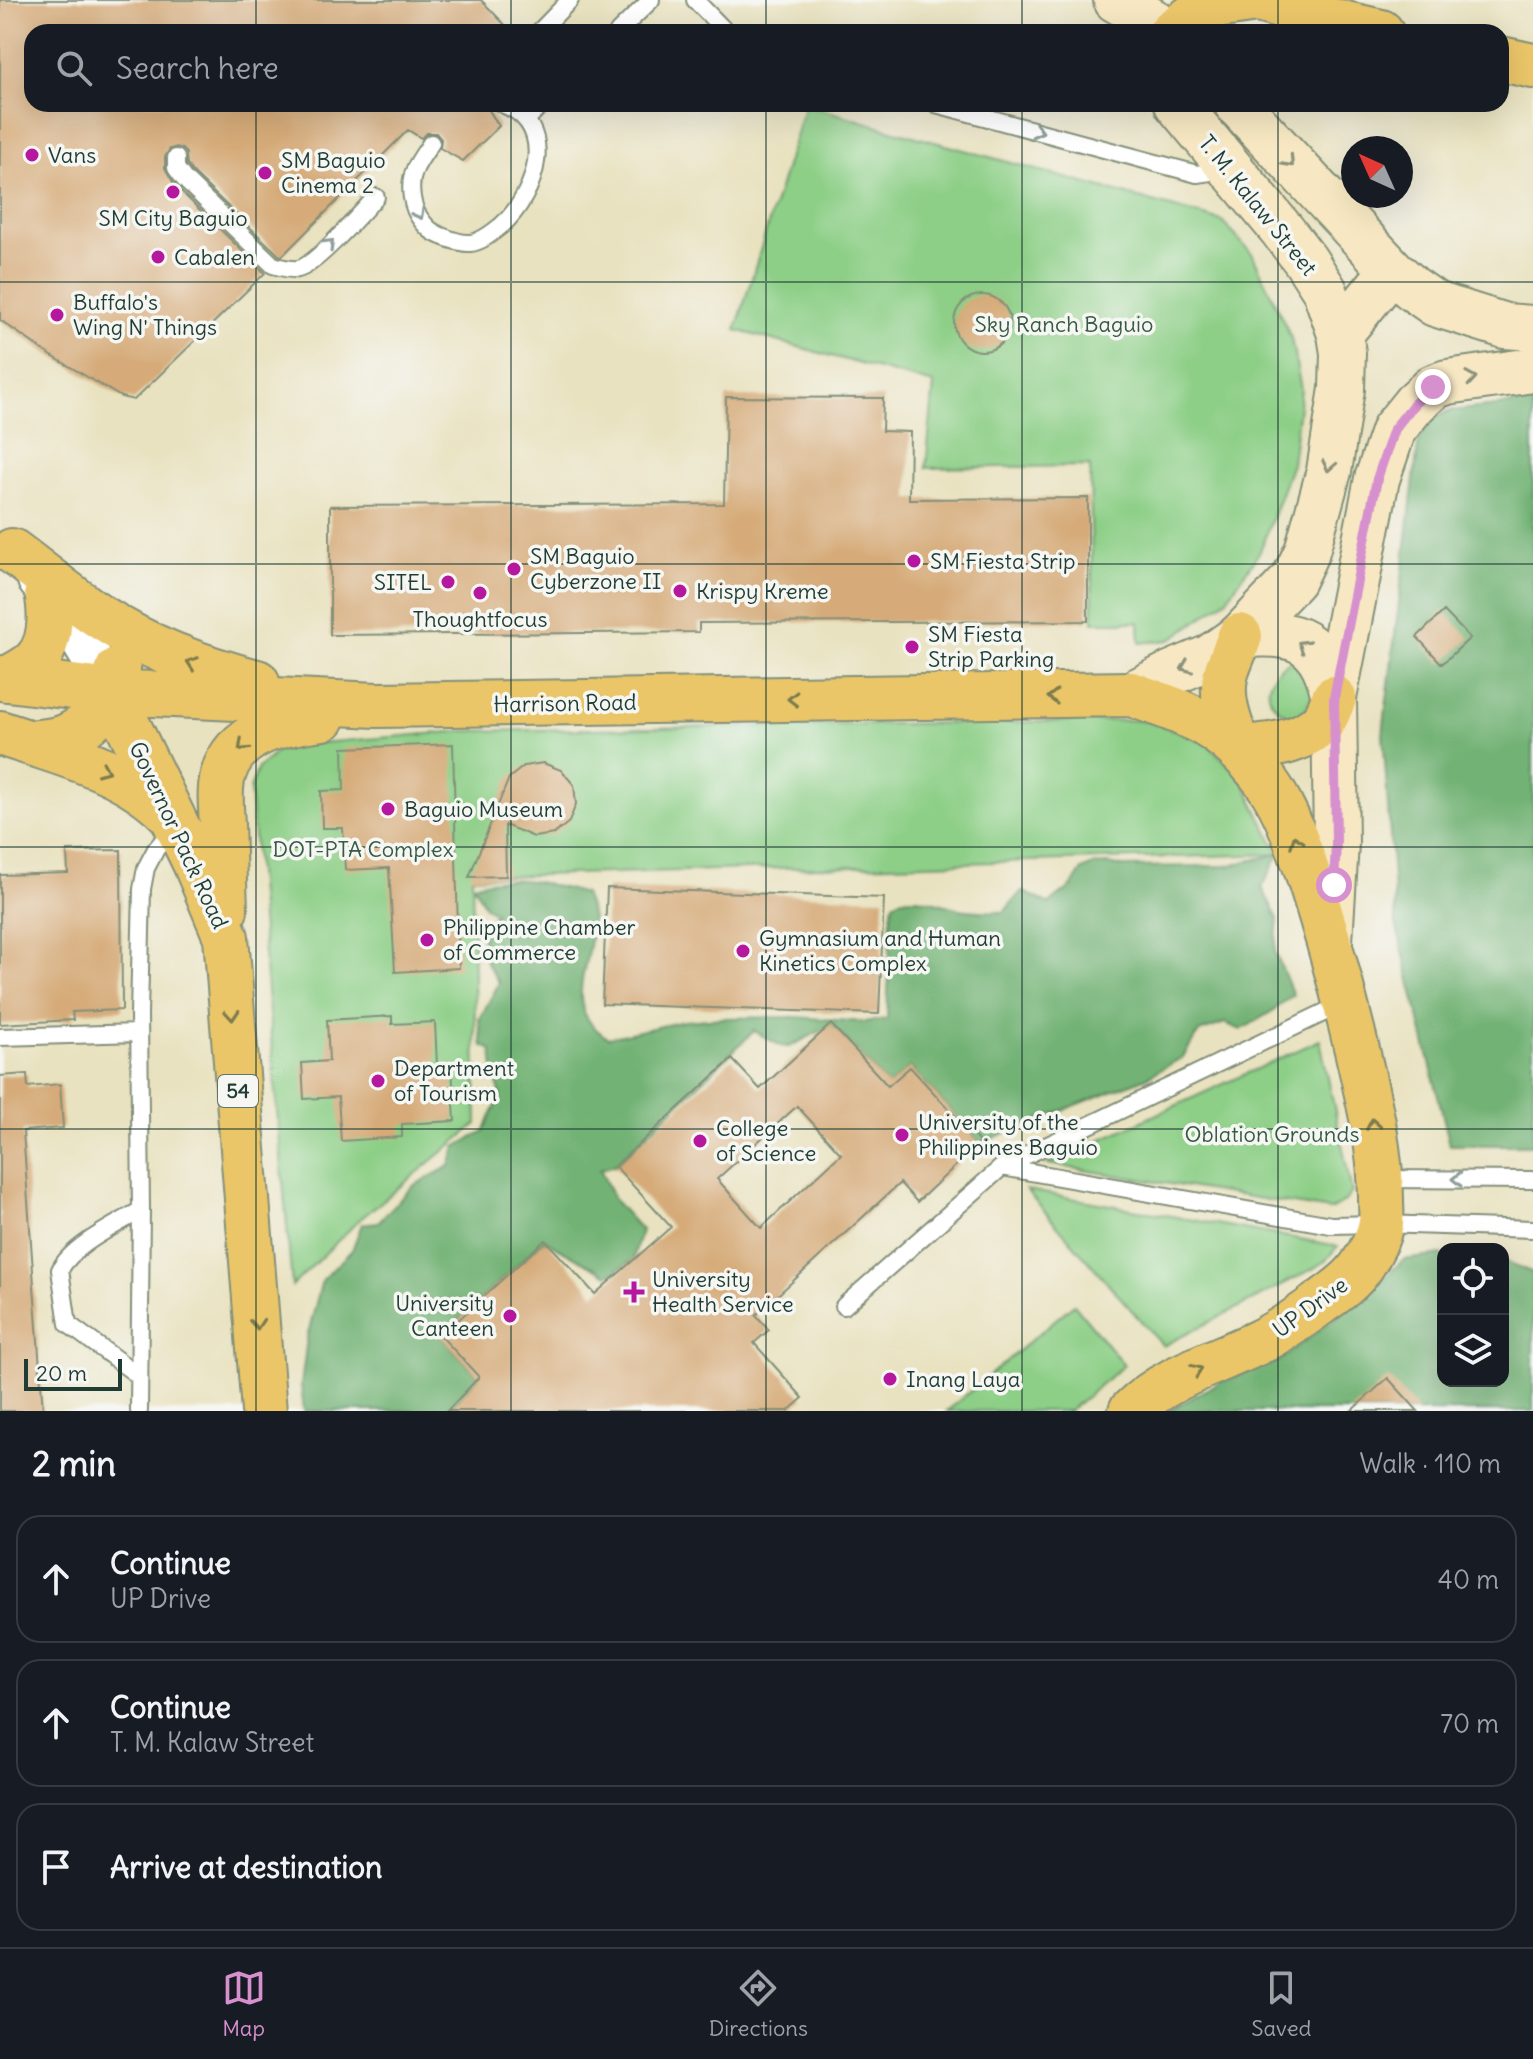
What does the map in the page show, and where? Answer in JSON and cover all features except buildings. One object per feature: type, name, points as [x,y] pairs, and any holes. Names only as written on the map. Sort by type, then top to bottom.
[{"type":"main road","points":[[1104,0],[1120,24]]},
{"type":"main road","points":[[1116,0],[1158,24]]},
{"type":"main road","points":[[1183,24],[1204,8],[1257,0],[1346,24]]},
{"type":"main road","points":[[1509,61],[1533,66]]},
{"type":"main road","name":"T. M. Kalaw Street","points":[[1131,694],[1210,657],[1240,636],[1293,580],[1307,551],[1329,471],[1342,389],[1340,334],[1325,291],[1305,260],[1184,112]]},
{"type":"main road","points":[[1244,112],[1412,288],[1435,304],[1505,326],[1533,328]]},
{"type":"main road","points":[[1340,334],[1392,270]]},
{"type":"main road","points":[[1334,698],[1326,669],[1311,648],[1296,639],[1271,633],[1240,636],[1225,675],[1225,705],[1239,748],[1279,745],[1325,719],[1334,698],[1377,479],[1394,429],[1433,387],[1447,382],[1533,370]]},
{"type":"main road","points":[[1342,389],[1415,403]]},
{"type":"main road","points":[[6,545],[118,628],[175,657],[223,673],[377,705]]},
{"type":"main road","points":[[4,679],[28,667],[41,653],[49,624],[47,591]]},
{"type":"main road","points":[[15,738],[67,737],[85,726],[112,692],[118,670],[118,628]]},
{"type":"main road","name":"Harrison Road","points":[[4,679],[112,692],[377,705],[1131,694]]},
{"type":"main road","name":"Governor Pack Road","points":[[112,692],[226,937],[264,1411]]},
{"type":"main road","name":"UP Drive","points":[[1131,694],[1192,715],[1218,732],[1239,748],[1279,801],[1290,824],[1330,941],[1368,1100],[1381,1179],[1381,1224],[1373,1248],[1358,1271],[1336,1292],[1261,1341],[1168,1382],[1131,1411]]},
{"type":"main road","name":"UP Drive","points":[[1330,941],[1336,843],[1334,698]]},
{"type":"main road","points":[[226,937],[221,794],[223,774],[238,749],[264,730],[291,722],[454,705]]},
{"type":"main road","name":"54","points":[[15,738],[122,777],[145,791],[174,820]]},
{"type":"street","name":"Governor Pack Road","points":[[6,545],[47,591],[77,633],[112,692]]},
{"type":"lane","points":[[547,24],[570,0]]},
{"type":"lane","points":[[626,24],[651,0]]},
{"type":"lane","points":[[695,0],[718,24]]},
{"type":"lane","points":[[431,143],[414,172],[411,194],[415,213],[429,230],[449,240],[471,243],[491,235],[506,221],[529,186],[536,165],[537,144],[527,119],[515,112]]},
{"type":"lane","points":[[527,119],[534,112]]},
{"type":"lane","points":[[966,112],[1197,174],[1231,169]]},
{"type":"lane","points":[[176,158],[176,168],[184,179],[273,265],[287,269],[300,269],[313,260],[376,197]]},
{"type":"lane","points":[[139,1411],[142,889],[146,868],[174,820]]},
{"type":"lane","points":[[844,1306],[1002,1167],[1346,1003]]},
{"type":"lane","points":[[0,1037],[139,1033]]},
{"type":"lane","points":[[1002,1167],[1331,1225],[1533,1229]]},
{"type":"lane","points":[[1381,1179],[1533,1180]]},
{"type":"lane","points":[[139,1376],[68,1324],[60,1270],[73,1252],[141,1210]]},
{"type":"green space","name":"Sky Ranch Baguio","points":[[803,112],[832,112],[1222,221],[1253,255],[1291,338],[1301,389],[1292,464],[1260,551],[1226,600],[1170,640],[1140,643],[1139,622],[1093,622],[1090,466],[926,468],[934,384],[736,330]]},
{"type":"green space","points":[[1533,402],[1533,1145],[1450,1145],[1396,923],[1383,733],[1419,438],[1437,416],[1449,411]]},
{"type":"green space","points":[[1295,659],[1323,671],[1302,718],[1278,709],[1269,693],[1274,674]]},
{"type":"green space","name":"DOT-PTA Complex","points":[[1145,720],[1204,740],[1241,777],[1279,854],[472,877],[477,1124],[359,1220],[292,1286],[250,789],[258,768],[283,746],[464,731]]},
{"type":"green space","points":[[1279,854],[1262,888],[1278,919],[1275,952],[1293,995],[1241,1030],[1225,1023],[1199,1032],[1183,1057],[1147,1077],[980,1143],[910,1067],[888,1086],[832,1025],[789,1047],[781,1046],[754,1031],[615,1165],[600,1169],[614,1200],[641,1230],[633,1260],[608,1275],[544,1240],[441,1336],[479,1377],[447,1411],[304,1411],[301,1386],[307,1338],[322,1280],[352,1250],[362,1224],[378,1222],[413,1186],[450,1166],[456,1147],[484,1131],[501,1095],[495,1078],[492,1050],[482,1045],[479,1020],[499,983],[482,955],[483,930],[495,913],[485,906],[473,885],[515,880],[542,883],[584,894],[592,924],[581,1001],[593,1027],[608,1038],[684,1021],[724,1018],[796,1017],[864,1022],[887,1019],[891,915],[893,903],[901,900],[918,898],[965,910],[1004,912],[1022,891],[1049,904],[1072,886],[1082,870],[1093,865],[1226,866]]},
{"type":"green space","name":"Oblation Grounds","points":[[1320,1040],[1352,1192],[1344,1202],[1330,1210],[1047,1164]]},
{"type":"green space","points":[[1026,1190],[1338,1246],[1313,1269],[1163,1346]]},
{"type":"green space","points":[[1437,1256],[1437,1387],[1509,1387],[1509,1263],[1533,1273],[1533,1411],[1168,1411],[1221,1381],[1278,1361],[1368,1293],[1403,1260]]},
{"type":"green space","points":[[1074,1304],[1124,1365],[1069,1411],[947,1411]]},
{"type":"place","name":"Vans","points":[[32,155]]},
{"type":"place","name":"SM Baguio Cinema 2","points":[[265,173]]},
{"type":"place","name":"SM City Baguio","points":[[173,192]]},
{"type":"place","name":"Cabalen","points":[[158,257]]},
{"type":"place","name":"Buffalo's Wing N' Things","points":[[57,315]]},
{"type":"place","name":"SM Fiesta Strip","points":[[914,561]]},
{"type":"place","name":"SM Baguio Cyberzone II","points":[[514,569]]},
{"type":"place","name":"SITEL","points":[[448,582]]},
{"type":"place","name":"Krispy Kreme","points":[[680,591]]},
{"type":"place","name":"Thoughtfocus","points":[[480,593]]},
{"type":"place","name":"SM Fiesta Strip Parking","points":[[912,647]]},
{"type":"place","name":"Baguio Museum","points":[[388,809]]},
{"type":"place","name":"Philippine Chamber of Commerce","points":[[427,940]]},
{"type":"place","name":"Gymnasium and Human Kinetics Complex","points":[[743,951]]},
{"type":"place","name":"Department of Tourism","points":[[378,1081]]},
{"type":"place","name":"University of the Philippines Baguio","points":[[902,1135]]},
{"type":"place","name":"College of Science","points":[[700,1141]]},
{"type":"place","name":"University Health Service","points":[[634,1292]]},
{"type":"place","name":"University Canteen","points":[[510,1316]]},
{"type":"place","name":"Inang Laya","points":[[890,1379]]},
{"type":"route","points":[[1334,885],[1334,698],[1377,479],[1394,429],[1433,387]]}]
